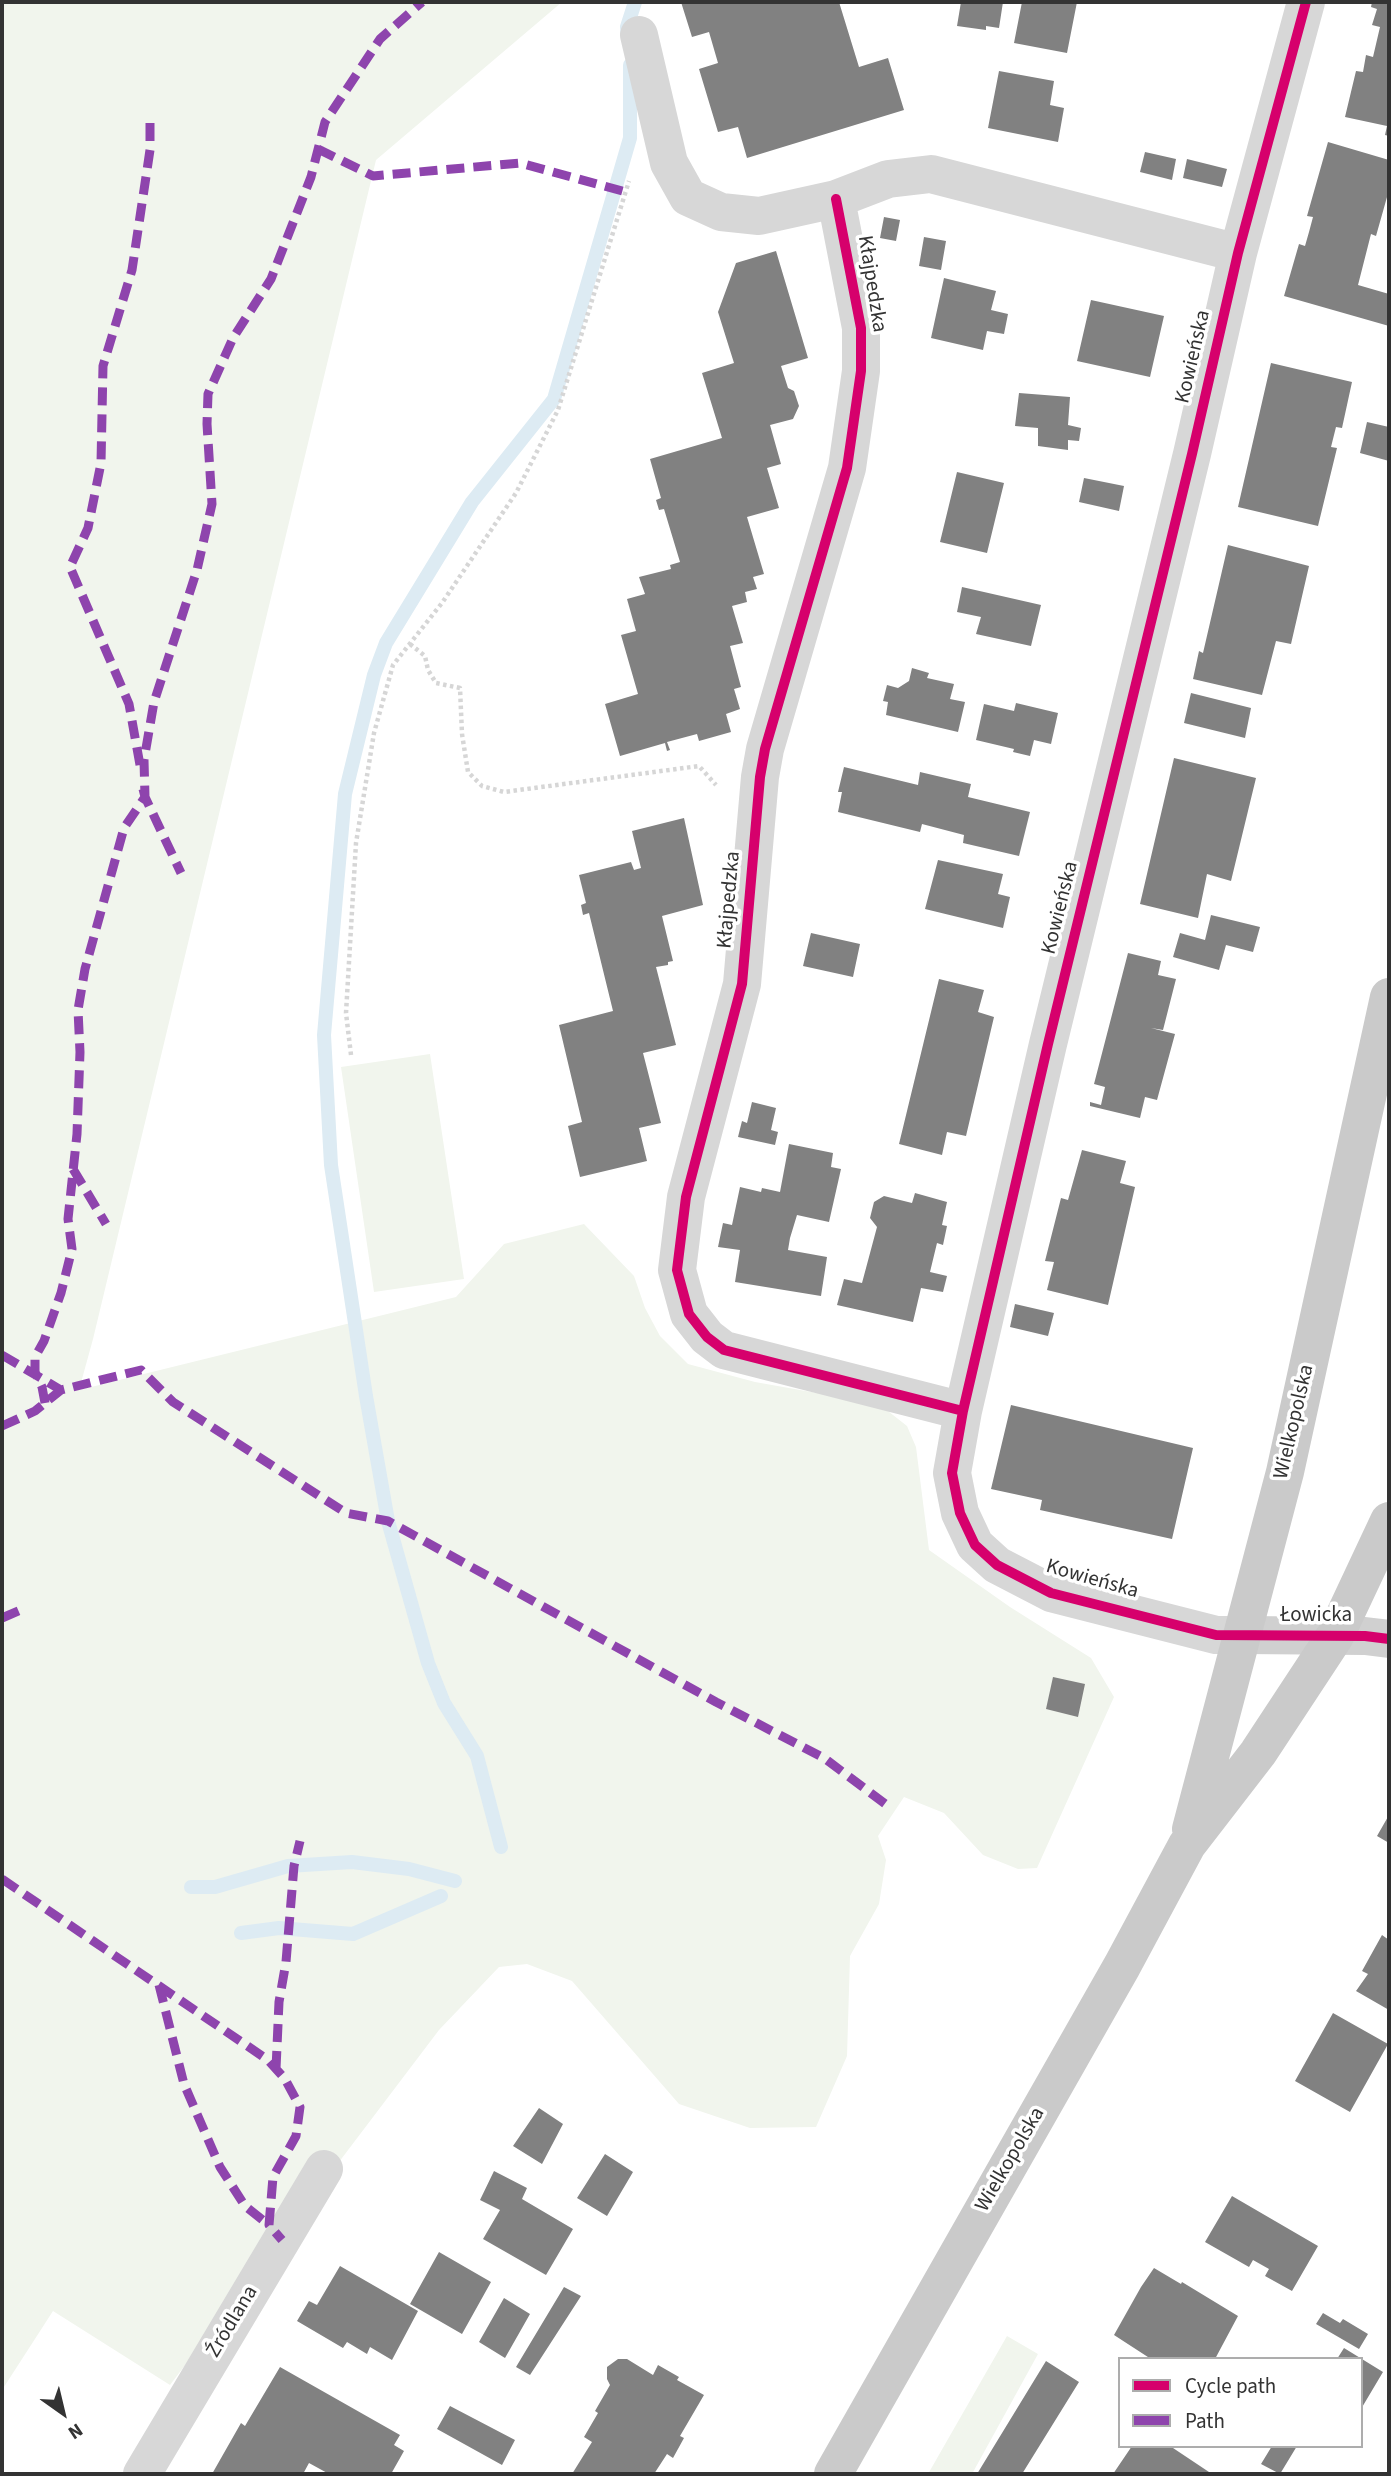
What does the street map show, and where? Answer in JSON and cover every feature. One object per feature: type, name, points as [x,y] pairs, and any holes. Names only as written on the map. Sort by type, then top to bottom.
[{"type":"main road","name":"Wielkopolska","points":[[1187,1845],[1285,1472],[1389,997]]},
{"type":"main road","name":"Wielkopolska","points":[[833,2474],[1122,1966],[1187,1845],[1258,1753],[1335,1636],[1389,1521]]},
{"type":"street","name":"Kowieńska","points":[[1243,1635],[1216,1635],[1051,1593],[997,1565],[975,1545],[960,1513],[953,1473],[963,1411],[1048,1044],[1192,454],[1238,253],[1306,2]]},
{"type":"street","points":[[639,35],[669,163],[688,197],[721,212],[759,216],[836,199],[888,179],[931,174],[1238,253]]},
{"type":"street","name":"Kłajpedzka","points":[[836,199],[861,328],[861,371],[847,468],[765,749],[742,984],[686,1197],[677,1270],[689,1314],[707,1337],[724,1350],[963,1411]]},
{"type":"street","name":"Łowicka","points":[[1243,1635],[1365,1636],[1389,1639]]},
{"type":"street","name":"Źródlana","points":[[142,2474],[324,2169]]},
{"type":"path","points":[[351,1055],[346,1013],[355,843],[374,733],[393,665],[442,603],[516,493],[558,410],[630,179]]},
{"type":"path","points":[[410,644],[425,656],[428,670],[436,683],[460,688],[462,734],[468,772],[482,786],[504,792],[699,766],[720,790],[737,803],[757,811]]},
{"type":"shaded area","points":[[2,2],[562,2],[376,160],[79,1390],[456,1297],[504,1244],[584,1224],[634,1276],[645,1308],[660,1336],[688,1364],[755,1382],[879,1404],[907,1426],[916,1447],[929,1550],[1010,1607],[1091,1658],[1114,1697],[1037,1868],[1018,1869],[983,1855],[944,1813],[904,1797],[878,1836],[886,1860],[879,1904],[850,1956],[847,2056],[816,2127],[750,2128],[679,2104],[572,1981],[527,1964],[499,1967],[439,2030],[170,2385],[53,2311],[2,2390]]},
{"type":"shaded area","points":[[430,1054],[464,1279],[374,1292],[341,1067]]},
{"type":"shaded area","points":[[1007,2336],[1038,2354],[972,2474],[928,2474]]},
{"type":"building","points":[[681,2],[839,2],[859,67],[888,58],[904,110],[747,158],[738,127],[718,132],[699,69],[718,63],[709,32],[692,37]]},
{"type":"building","points":[[961,2],[1003,2],[999,28],[986,26],[986,30],[957,26]]},
{"type":"building","points":[[1022,2],[1077,2],[1067,53],[1014,43]]},
{"type":"building","points":[[1372,2],[1389,2],[1389,136],[1385,135],[1387,126],[1345,117],[1356,71],[1363,72],[1366,55],[1373,57],[1380,27],[1372,25],[1377,9],[1371,7]]},
{"type":"building","points":[[999,71],[1054,81],[1050,105],[1064,108],[1058,142],[988,128]]},
{"type":"building","points":[[1328,142],[1389,160],[1389,190],[1376,236],[1371,234],[1358,285],[1389,294],[1389,326],[1284,296],[1299,244],[1305,246],[1309,232],[1313,217],[1307,216]]},
{"type":"building","points":[[1145,152],[1176,159],[1172,180],[1140,172]]},
{"type":"building","points":[[1187,159],[1227,169],[1222,187],[1183,178]]},
{"type":"building","points":[[884,217],[900,220],[896,241],[880,238]]},
{"type":"building","points":[[924,237],[946,241],[941,270],[919,266]]},
{"type":"building","points":[[776,251],[808,358],[781,366],[788,388],[794,391],[799,406],[793,419],[770,425],[781,464],[767,468],[779,508],[747,517],[764,574],[753,577],[757,589],[745,592],[747,602],[732,606],[743,643],[730,646],[741,687],[734,689],[740,709],[726,714],[731,732],[699,741],[697,734],[667,742],[670,750],[667,751],[665,743],[620,756],[605,704],[638,694],[621,635],[636,631],[627,599],[645,594],[639,577],[671,569],[670,565],[680,562],[664,509],[659,510],[656,500],[661,498],[650,459],[722,438],[702,373],[734,363],[718,312],[736,263]]},
{"type":"building","points":[[944,278],[996,291],[991,310],[1008,314],[1004,334],[987,331],[983,350],[931,338]]},
{"type":"building","points":[[1091,300],[1164,316],[1150,377],[1077,361]]},
{"type":"building","points":[[1271,363],[1352,382],[1342,428],[1336,427],[1331,447],[1337,448],[1318,526],[1238,507]]},
{"type":"building","points":[[1019,393],[1070,397],[1068,425],[1081,428],[1079,441],[1068,440],[1068,450],[1038,446],[1038,428],[1015,426]]},
{"type":"building","points":[[1367,422],[1389,427],[1389,461],[1360,453]]},
{"type":"building","points":[[957,472],[1004,483],[987,553],[940,542]]},
{"type":"building","points":[[1084,478],[1124,486],[1119,511],[1079,502]]},
{"type":"building","points":[[1228,545],[1309,566],[1291,644],[1276,641],[1262,695],[1193,679],[1199,651],[1203,653]]},
{"type":"building","points":[[962,587],[1041,605],[1031,646],[976,634],[981,617],[957,612]]},
{"type":"building","points":[[912,668],[929,673],[927,678],[954,684],[950,699],[965,702],[958,732],[886,715],[888,702],[883,701],[887,685],[898,688],[909,681]]},
{"type":"building","points":[[1191,693],[1251,708],[1245,738],[1184,723]]},
{"type":"building","points":[[1016,703],[1058,713],[1051,744],[1034,740],[1030,756],[1013,752],[1014,749],[976,740],[984,704],[1014,711]]},
{"type":"building","points":[[1174,758],[1256,778],[1231,881],[1207,874],[1198,918],[1140,904]]},
{"type":"building","points":[[844,767],[918,785],[920,772],[971,784],[968,797],[1030,812],[1019,856],[963,843],[964,835],[922,824],[920,832],[838,812],[842,792],[838,792]]},
{"type":"building","points":[[684,818],[703,905],[662,916],[673,961],[668,962],[668,965],[656,967],[676,1045],[643,1053],[661,1123],[639,1128],[647,1161],[580,1177],[568,1126],[582,1122],[559,1025],[613,1011],[589,913],[583,915],[581,905],[586,903],[579,875],[631,862],[634,870],[641,868],[632,831]]},
{"type":"building","points":[[938,860],[1003,874],[998,894],[1010,897],[1003,928],[925,909]]},
{"type":"building","points":[[1211,915],[1260,927],[1253,952],[1226,945],[1219,970],[1173,957],[1180,933],[1205,940]]},
{"type":"building","points":[[811,933],[860,944],[853,977],[803,966]]},
{"type":"building","points":[[1128,953],[1161,961],[1158,975],[1176,979],[1163,1030],[1151,1028],[1175,1034],[1157,1100],[1145,1097],[1140,1118],[1090,1106],[1090,1102],[1101,1105],[1105,1087],[1094,1084]]},
{"type":"building","points":[[939,979],[984,990],[978,1012],[994,1017],[966,1136],[947,1132],[942,1155],[899,1144]]},
{"type":"building","points":[[752,1102],[776,1108],[771,1130],[778,1132],[775,1145],[738,1137],[742,1121],[747,1123]]},
{"type":"building","points":[[789,1144],[833,1153],[831,1167],[841,1169],[829,1222],[797,1215],[788,1250],[827,1257],[821,1296],[735,1282],[740,1250],[718,1247],[723,1223],[732,1225],[740,1187],[761,1192],[762,1188],[780,1192]]},
{"type":"building","points":[[1082,1150],[1126,1161],[1120,1183],[1135,1187],[1108,1305],[1047,1290],[1054,1262],[1045,1261],[1061,1198],[1068,1200]]},
{"type":"building","points":[[915,1193],[947,1202],[942,1225],[947,1226],[943,1245],[937,1243],[930,1272],[947,1276],[943,1292],[921,1288],[913,1322],[837,1305],[844,1279],[862,1283],[877,1227],[870,1218],[874,1202],[884,1196],[912,1203]]},
{"type":"building","points":[[1015,1304],[1054,1313],[1048,1336],[1010,1327]]},
{"type":"building","points":[[1011,1405],[1193,1448],[1172,1539],[1040,1510],[1042,1500],[991,1489]]},
{"type":"building","points":[[1053,1677],[1085,1684],[1078,1717],[1046,1709]]},
{"type":"building","points":[[1389,1815],[1389,1843],[1377,1836]]},
{"type":"building","points":[[1382,1935],[1389,1940],[1389,2010],[1356,1991],[1368,1974],[1362,1971]]},
{"type":"building","points":[[1333,2013],[1388,2044],[1350,2112],[1295,2081]]},
{"type":"building","points":[[539,2108],[563,2124],[542,2164],[513,2146]]},
{"type":"building","points":[[605,2154],[633,2172],[607,2216],[577,2198]]},
{"type":"building","points":[[494,2171],[527,2188],[522,2199],[573,2229],[546,2275],[483,2239],[500,2210],[480,2200]]},
{"type":"building","points":[[1232,2196],[1318,2246],[1292,2291],[1265,2276],[1269,2269],[1253,2260],[1249,2267],[1205,2242]]},
{"type":"building","points":[[439,2252],[491,2282],[462,2334],[410,2304]]},
{"type":"building","points":[[340,2266],[418,2311],[392,2360],[370,2347],[367,2354],[347,2342],[343,2348],[297,2321],[309,2301],[317,2305]]},
{"type":"building","points":[[1154,2268],[1238,2316],[1216,2357],[1148,2357],[1114,2335]]},
{"type":"building","points":[[564,2287],[581,2296],[530,2375],[516,2367]]},
{"type":"building","points":[[504,2298],[530,2314],[505,2358],[479,2342]]},
{"type":"building","points":[[1323,2313],[1340,2323],[1343,2319],[1368,2334],[1359,2349],[1316,2324]]},
{"type":"building","points":[[1344,2348],[1359,2357],[1338,2357]]},
{"type":"building","points":[[618,2359],[627,2359],[653,2375],[658,2365],[679,2377],[677,2380],[704,2395],[680,2436],[684,2438],[673,2458],[667,2454],[654,2474],[572,2474],[592,2442],[584,2437],[610,2385],[607,2367]]},
{"type":"building","points":[[1363,2360],[1383,2372],[1363,2406]]},
{"type":"building","points":[[1046,2361],[1079,2382],[1022,2474],[977,2474]]},
{"type":"building","points":[[280,2367],[400,2435],[394,2445],[404,2451],[391,2474],[329,2474],[309,2463],[303,2474],[212,2474],[241,2423],[245,2426]]},
{"type":"building","points":[[450,2406],[515,2440],[502,2465],[437,2429]]},
{"type":"building","points":[[1131,2448],[1173,2448],[1212,2474],[1113,2474]]},
{"type":"building","points":[[1271,2448],[1296,2448],[1280,2474],[1261,2464]]},
{"type":"waterway","points":[[628,38],[627,27],[635,2]]},
{"type":"waterway","points":[[501,1847],[477,1756],[444,1703],[428,1663],[388,1521],[331,1165],[324,1035],[345,794],[374,675],[386,643],[472,502],[554,399],[630,138],[630,65]]},
{"type":"waterway","points":[[191,1887],[215,1887],[288,1866],[352,1862],[409,1869],[455,1881]]},
{"type":"waterway","points":[[241,1933],[279,1928],[353,1934],[441,1896]]},
{"type":"marked path","points":[[45,1403],[35,1372],[35,1357],[44,1341],[61,1293],[72,1249],[68,1219],[77,1134],[80,1052],[78,1010],[85,969],[124,828],[145,797],[144,760],[154,702],[197,570],[212,504],[208,394],[233,338],[271,279],[311,177],[325,122],[380,39],[422,2]]},
{"type":"marked path","points":[[140,765],[129,704],[70,567],[88,528],[101,463],[103,366],[132,270],[150,150],[150,117]]},
{"type":"marked path","points":[[318,149],[373,176],[520,163],[626,192]]},
{"type":"marked path","points":[[143,789],[181,873]]},
{"type":"marked path","points":[[73,1169],[106,1224]]},
{"type":"marked path","points":[[2,1355],[61,1390],[141,1370],[173,1402],[346,1513],[388,1521],[716,1702],[824,1758],[892,1809]]},
{"type":"marked path","points":[[2,1426],[35,1411],[61,1390]]},
{"type":"marked path","points":[[2,1618],[25,1608]]},
{"type":"marked path","points":[[276,2069],[279,2002],[286,1962],[294,1866],[300,1841]]},
{"type":"marked path","points":[[2,1879],[268,2060],[285,2079],[300,2107],[296,2136],[273,2177],[269,2225],[282,2240]]},
{"type":"marked path","points":[[159,1985],[184,2084],[220,2167],[245,2206],[269,2225]]},
{"type":"cycle path","points":[[1306,2],[1238,253],[1192,454],[1048,1044],[963,1411],[952,1473],[960,1513],[975,1545],[997,1565],[1051,1593],[1216,1635],[1365,1636],[1389,1639]]},
{"type":"cycle path","points":[[836,199],[861,328],[861,371],[847,468],[765,749],[760,777],[742,984],[686,1197],[677,1270],[689,1314],[707,1337],[724,1350],[963,1411]]}]
